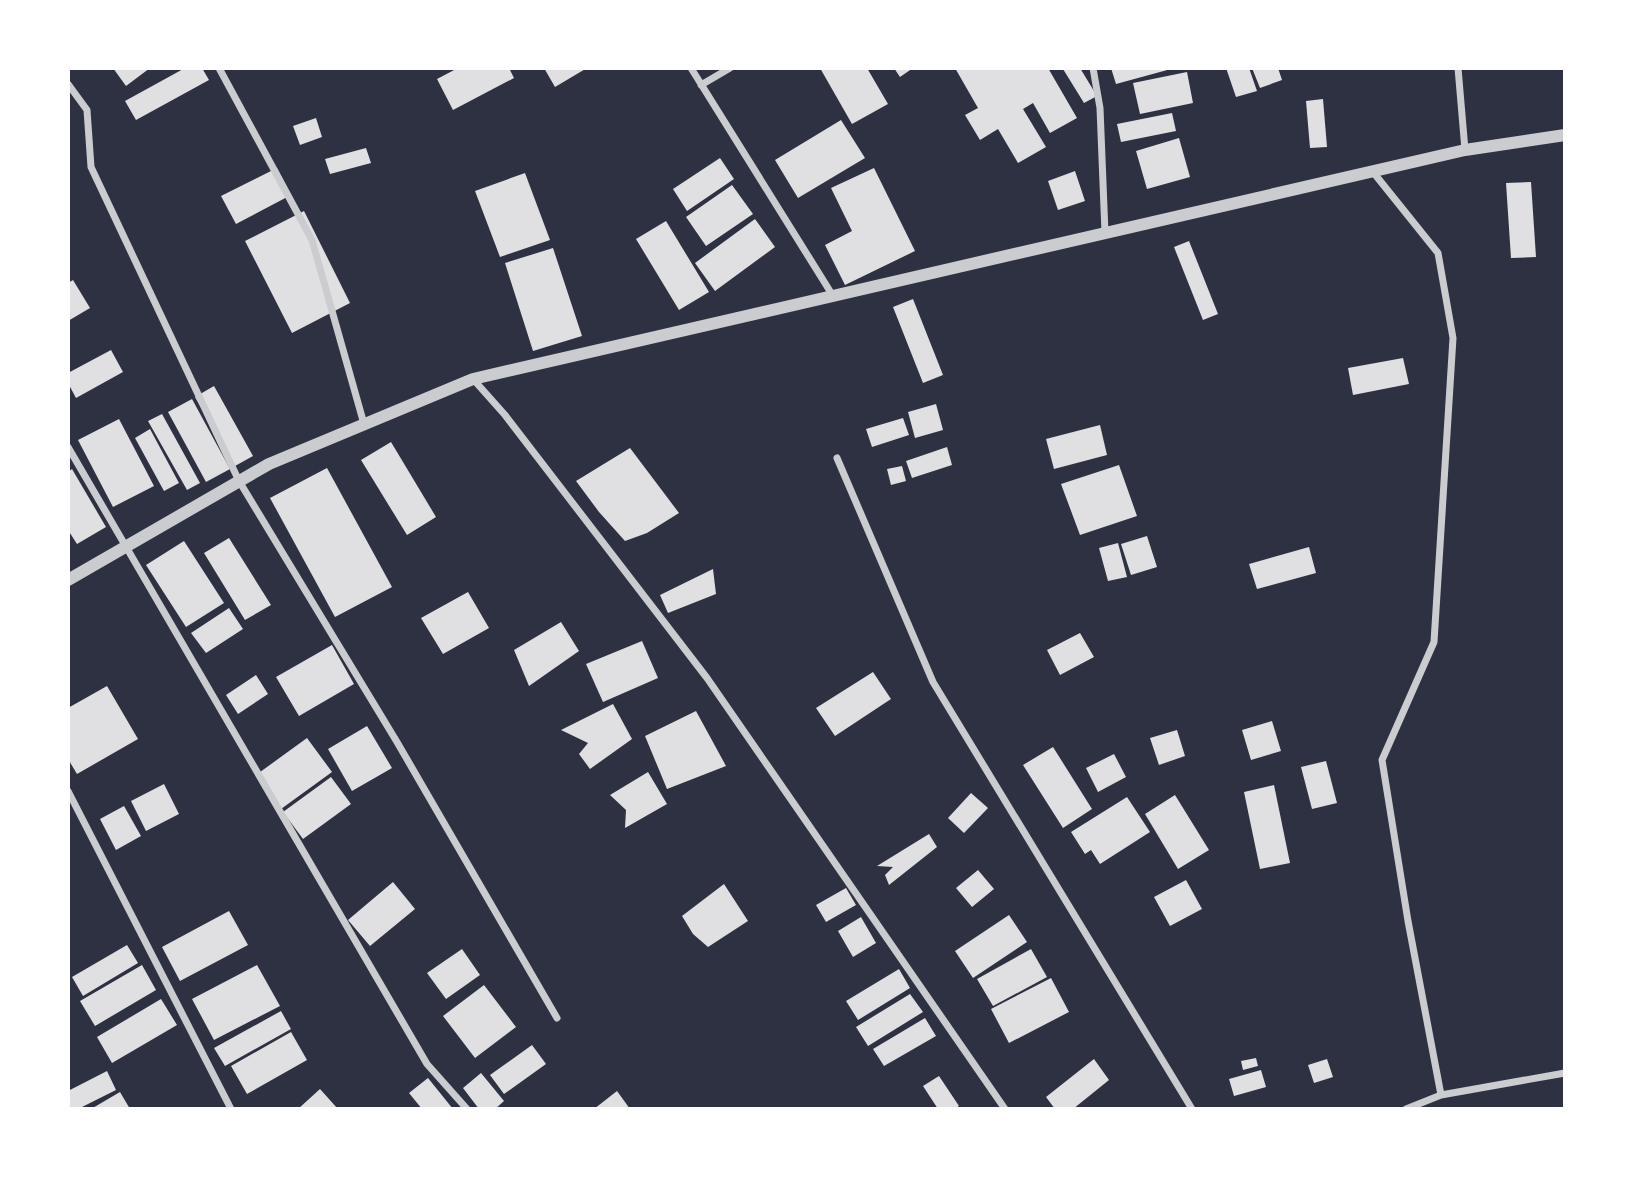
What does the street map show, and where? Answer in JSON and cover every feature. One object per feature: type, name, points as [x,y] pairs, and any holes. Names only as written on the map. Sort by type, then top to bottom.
[{"type":"street","points":[[219,68],[312,240],[364,424]]},
{"type":"street","points":[[691,68],[833,296]]},
{"type":"street","points":[[701,85],[730,68]]},
{"type":"street","points":[[1093,68],[1100,108],[1105,233]]},
{"type":"street","points":[[1458,68],[1465,149]]},
{"type":"street","points":[[68,83],[87,110],[91,167],[239,481],[397,742],[557,1018]]},
{"type":"street","points":[[68,580],[269,464],[473,379],[1465,149],[1565,135]]},
{"type":"street","points":[[1373,171],[1438,253],[1453,338],[1434,642],[1382,760],[1408,921],[1441,1095]]},
{"type":"street","points":[[473,379],[505,415],[707,678],[1005,1109]]},
{"type":"street","points":[[68,447],[427,1064],[467,1109]]},
{"type":"street","points":[[837,458],[933,682],[1192,1109]]},
{"type":"street","points":[[68,791],[231,1109]]},
{"type":"street","points":[[1409,1108],[1441,1095],[1565,1073]]},
{"type":"building","points":[[113,68],[150,68],[126,86]]},
{"type":"building","points":[[185,68],[202,68],[209,80],[136,120],[125,101]]},
{"type":"building","points":[[458,68],[509,68],[514,78],[453,110],[437,79]]},
{"type":"building","points":[[544,68],[587,68],[555,87]]},
{"type":"building","points":[[820,68],[867,68],[888,104],[852,124]]},
{"type":"building","points":[[894,68],[913,68],[900,77]]},
{"type":"building","points":[[955,68],[1048,68],[1077,118],[1050,133],[1033,103],[1023,109],[1046,147],[1018,163],[998,129],[980,140],[965,115],[978,108]]},
{"type":"building","points":[[1080,68],[1097,96],[1084,103],[1063,69]]},
{"type":"building","points":[[1111,68],[1171,68],[1171,69],[1116,84]]},
{"type":"building","points":[[1226,68],[1249,68],[1257,91],[1236,97]]},
{"type":"building","points":[[1252,68],[1278,68],[1282,80],[1260,88]]},
{"type":"building","points":[[1187,72],[1193,103],[1140,114],[1133,83]]},
{"type":"building","points":[[1323,99],[1327,147],[1310,148],[1306,101]]},
{"type":"building","points":[[1172,113],[1176,131],[1121,142],[1117,124]]},
{"type":"building","points":[[316,118],[322,137],[300,145],[293,126]]},
{"type":"building","points":[[841,120],[865,158],[798,198],[775,160]]},
{"type":"building","points":[[1179,138],[1190,177],[1147,189],[1136,151]]},
{"type":"building","points":[[366,148],[371,163],[330,174],[325,159]]},
{"type":"building","points":[[720,158],[734,179],[687,211],[673,189]]},
{"type":"building","points":[[277,168],[291,195],[236,224],[221,196]]},
{"type":"building","points":[[874,168],[915,251],[845,285],[825,245],[852,231],[831,188]]},
{"type":"building","points":[[1075,171],[1085,201],[1058,210],[1048,181]]},
{"type":"building","points":[[525,173],[550,240],[500,257],[475,191]]},
{"type":"building","points":[[1531,182],[1536,257],[1511,258],[1506,183]]},
{"type":"building","points":[[732,185],[753,214],[706,246],[686,217]]},
{"type":"building","points":[[304,211],[350,303],[292,333],[245,241]]},
{"type":"building","points":[[755,219],[775,247],[715,291],[695,263]]},
{"type":"building","points":[[666,221],[709,292],[679,310],[636,239]]},
{"type":"building","points":[[1189,241],[1218,314],[1203,320],[1174,247]]},
{"type":"building","points":[[553,248],[582,336],[533,351],[505,263]]},
{"type":"building","points":[[73,280],[90,308],[68,321],[68,283]]},
{"type":"building","points":[[913,299],[943,375],[923,383],[893,307]]},
{"type":"building","points":[[111,350],[123,372],[76,398],[68,383],[68,373]]},
{"type":"building","points":[[1403,358],[1409,384],[1353,395],[1348,368]]},
{"type":"building","points":[[214,386],[253,456],[235,466],[195,397]]},
{"type":"building","points":[[192,399],[230,469],[206,482],[168,412]]},
{"type":"building","points":[[936,404],[943,430],[915,438],[908,412]]},
{"type":"building","points":[[162,414],[200,483],[187,490],[148,421]]},
{"type":"building","points":[[903,418],[909,435],[872,447],[866,429]]},
{"type":"building","points":[[119,419],[154,486],[113,507],[78,440]]},
{"type":"building","points":[[1100,425],[1107,455],[1054,469],[1046,439]]},
{"type":"building","points":[[150,429],[179,483],[164,491],[135,438]]},
{"type":"building","points":[[391,442],[436,517],[407,535],[361,460]]},
{"type":"building","points":[[947,447],[952,465],[912,478],[906,461]]},
{"type":"building","points":[[630,448],[679,513],[647,533],[625,541],[576,481]]},
{"type":"building","points":[[1119,465],[1137,516],[1080,535],[1061,484]]},
{"type":"building","points":[[902,466],[906,481],[891,485],[887,469]]},
{"type":"building","points":[[327,468],[392,587],[335,617],[270,498]]},
{"type":"building","points":[[72,469],[106,527],[77,544],[68,530],[68,472]]},
{"type":"building","points":[[1147,536],[1157,567],[1131,575],[1121,544]]},
{"type":"building","points":[[229,538],[271,605],[245,620],[204,553]]},
{"type":"building","points":[[184,541],[224,603],[186,627],[146,565]]},
{"type":"building","points":[[1118,543],[1127,577],[1108,581],[1099,548]]},
{"type":"building","points":[[1309,547],[1316,573],[1257,589],[1249,564]]},
{"type":"building","points":[[713,569],[716,594],[668,613],[660,595]]},
{"type":"building","points":[[468,592],[489,628],[443,654],[421,618]]},
{"type":"building","points":[[229,608],[243,629],[206,653],[191,633]]},
{"type":"building","points":[[561,622],[579,651],[529,686],[514,650]]},
{"type":"building","points":[[1080,633],[1094,657],[1060,675],[1047,650]]},
{"type":"building","points":[[642,641],[658,678],[603,702],[586,664]]},
{"type":"building","points":[[332,645],[354,684],[299,716],[276,677]]},
{"type":"building","points":[[873,672],[891,699],[835,736],[816,708]]},
{"type":"building","points":[[256,675],[268,694],[238,714],[226,695]]},
{"type":"building","points":[[107,686],[138,739],[77,774],[68,759],[68,708]]},
{"type":"building","points":[[613,704],[632,739],[590,769],[579,754],[588,743],[561,730]]},
{"type":"building","points":[[696,711],[726,766],[667,789],[645,736]]},
{"type":"building","points":[[1272,721],[1281,751],[1251,760],[1242,730]]},
{"type":"building","points":[[367,726],[392,768],[352,791],[328,749]]},
{"type":"building","points":[[1177,730],[1185,756],[1159,765],[1150,738]]},
{"type":"building","points":[[307,738],[332,772],[281,809],[256,775]]},
{"type":"building","points":[[1053,747],[1092,809],[1063,828],[1023,765]]},
{"type":"building","points":[[1114,754],[1126,777],[1098,792],[1086,768]]},
{"type":"building","points":[[1326,761],[1337,803],[1312,809],[1301,767]]},
{"type":"building","points":[[648,772],[667,804],[625,828],[626,810],[610,795]]},
{"type":"building","points":[[331,777],[351,804],[303,839],[283,812]]},
{"type":"building","points":[[164,784],[179,814],[146,831],[131,801]]},
{"type":"building","points":[[1274,785],[1290,863],[1260,869],[1244,792]]},
{"type":"building","points":[[971,793],[988,808],[964,833],[948,818]]},
{"type":"building","points":[[1175,795],[1209,850],[1178,869],[1145,814]]},
{"type":"building","points":[[1127,797],[1150,832],[1100,864],[1091,850],[1085,854],[1071,832]]},
{"type":"building","points":[[124,806],[141,836],[116,850],[100,819]]},
{"type":"building","points":[[929,834],[937,847],[889,885],[885,875],[893,867],[877,866]]},
{"type":"building","points":[[978,870],[994,889],[972,907],[956,888]]},
{"type":"building","points":[[1186,880],[1202,909],[1170,926],[1154,897]]},
{"type":"building","points":[[393,882],[415,909],[370,946],[348,920]]},
{"type":"building","points":[[724,884],[748,921],[708,947],[693,934],[682,916]]},
{"type":"building","points":[[846,888],[856,905],[826,922],[816,905]]},
{"type":"building","points":[[229,911],[248,945],[180,981],[162,947]]},
{"type":"building","points":[[1009,915],[1027,942],[973,978],[955,951]]},
{"type":"building","points":[[861,917],[876,943],[853,957],[838,931]]},
{"type":"building","points":[[127,945],[138,963],[83,996],[72,977]]},
{"type":"building","points":[[462,949],[480,975],[446,999],[427,973]]},
{"type":"building","points":[[1031,949],[1047,977],[993,1006],[977,979]]},
{"type":"building","points":[[142,965],[156,990],[95,1026],[80,1001]]},
{"type":"building","points":[[257,965],[280,1006],[214,1040],[192,999]]},
{"type":"building","points":[[899,969],[910,988],[858,1020],[846,1001]]},
{"type":"building","points":[[1051,978],[1069,1012],[1009,1043],[991,1009]]},
{"type":"building","points":[[484,985],[516,1027],[475,1058],[443,1016]]},
{"type":"building","points":[[910,994],[923,1012],[868,1046],[856,1027]]},
{"type":"building","points":[[161,999],[177,1025],[112,1063],[97,1037]]},
{"type":"building","points":[[281,1011],[291,1029],[225,1066],[214,1048]]},
{"type":"building","points":[[925,1018],[936,1036],[884,1066],[873,1049]]},
{"type":"building","points":[[291,1032],[307,1060],[247,1094],[231,1066]]},
{"type":"building","points":[[532,1045],[546,1064],[504,1094],[490,1075]]},
{"type":"building","points":[[1256,1058],[1258,1066],[1243,1070],[1241,1061]]},
{"type":"building","points":[[1094,1059],[1109,1080],[1073,1109],[1055,1109],[1046,1097]]},
{"type":"building","points":[[1327,1059],[1333,1077],[1314,1083],[1308,1065]]},
{"type":"building","points":[[1261,1070],[1266,1087],[1234,1096],[1229,1079]]},
{"type":"building","points":[[107,1071],[116,1090],[78,1109],[68,1109],[68,1091]]},
{"type":"building","points":[[481,1073],[504,1101],[495,1109],[479,1109],[463,1088]]},
{"type":"building","points":[[939,1076],[959,1106],[954,1109],[938,1109],[923,1086]]},
{"type":"building","points":[[428,1078],[453,1109],[422,1109],[409,1093]]},
{"type":"building","points":[[320,1089],[338,1109],[298,1109]]},
{"type":"building","points":[[617,1091],[630,1109],[594,1109]]},
{"type":"building","points":[[120,1092],[130,1109],[91,1109]]}]
